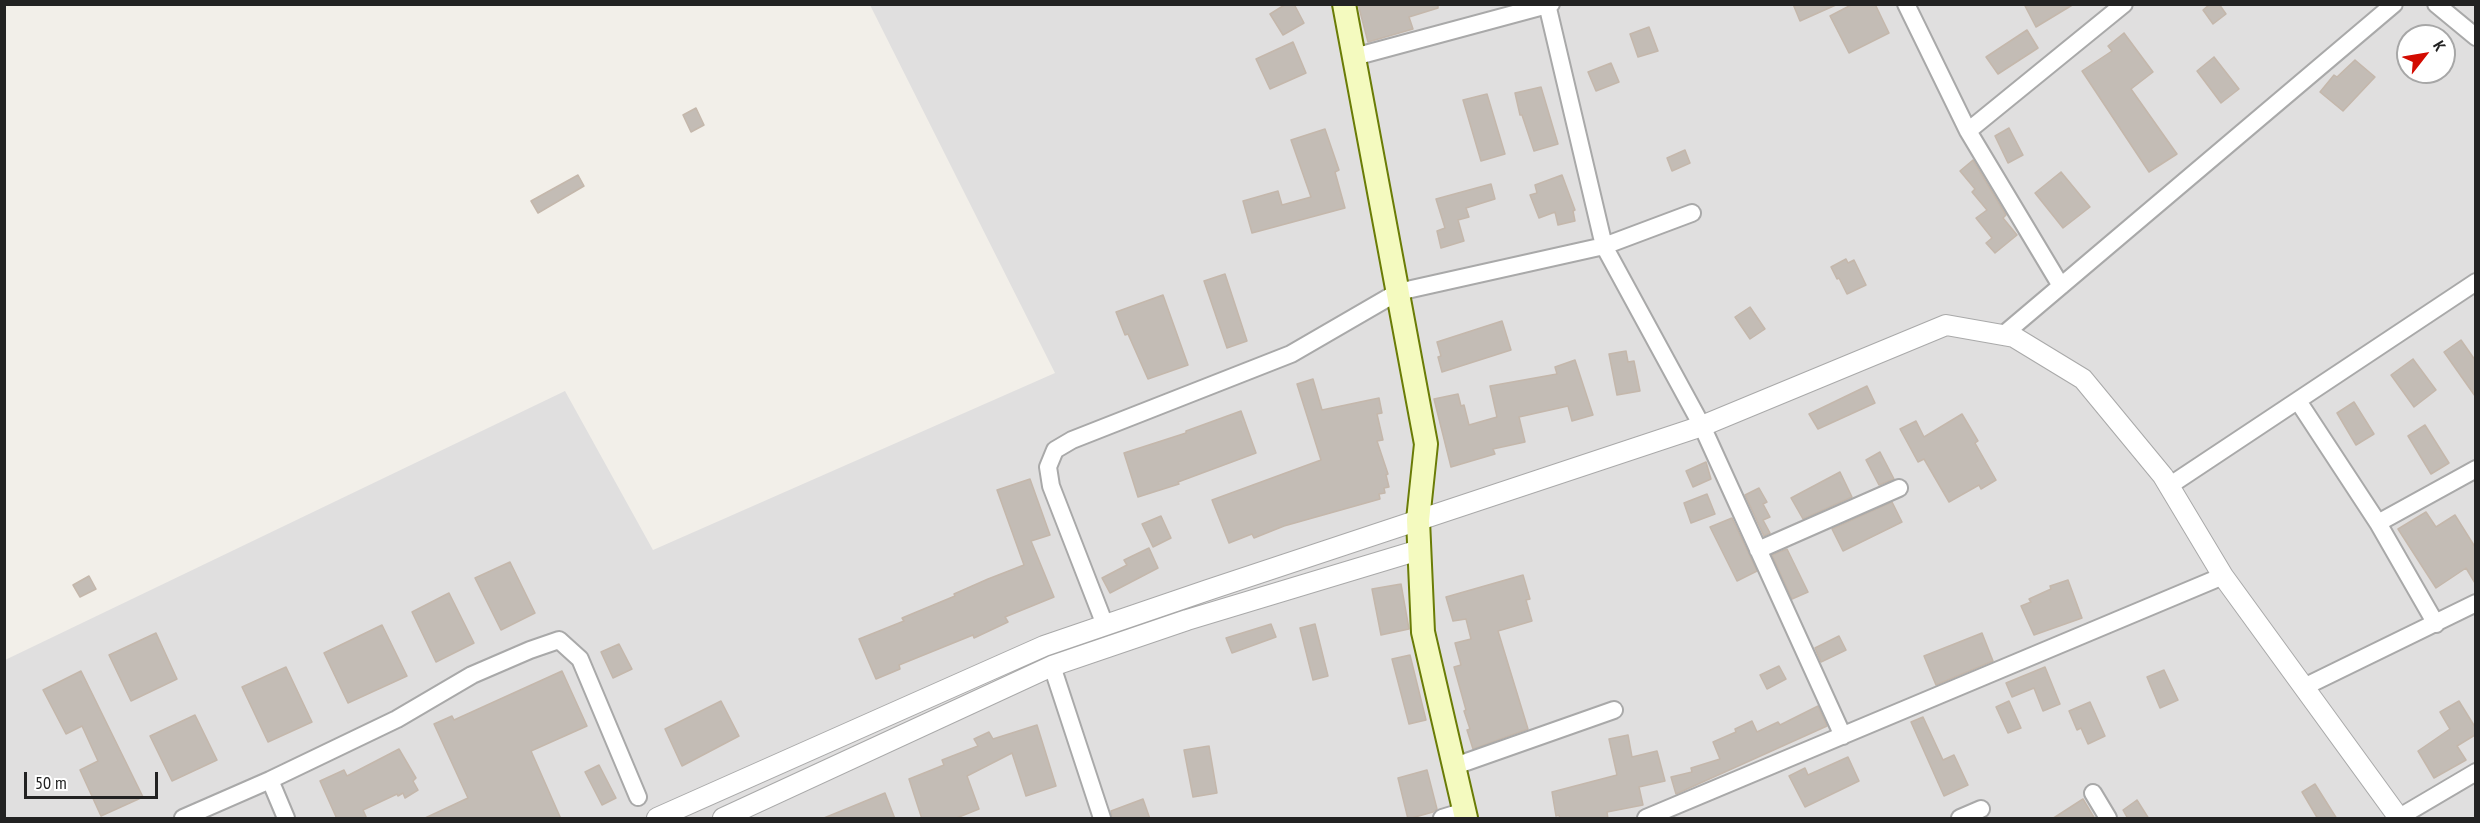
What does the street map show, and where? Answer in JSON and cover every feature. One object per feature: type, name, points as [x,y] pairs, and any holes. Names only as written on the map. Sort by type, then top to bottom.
[{"type":"main road","points":[[1344,4],[1426,444],[1418,520],[1423,632],[1465,815]]},
{"type":"street","points":[[1906,4],[1968,131],[2061,286]]},
{"type":"street","points":[[1968,131],[2124,4]]},
{"type":"street","points":[[2003,335],[2394,4]]},
{"type":"street","points":[[2436,4],[2475,37]]},
{"type":"street","points":[[1354,57],[1548,5],[1604,246],[1702,426],[1843,736]]},
{"type":"street","points":[[1105,625],[1051,486],[1048,468],[1055,450],[1072,440],[1291,354],[1398,292],[1604,246],[1692,213]]},
{"type":"street","points":[[2169,486],[2475,282]]},
{"type":"street","points":[[657,819],[1044,646],[1702,426],[1946,325],[2014,337],[2083,379],[2169,486],[2223,576],[2398,818],[2475,772]]},
{"type":"street","points":[[2298,400],[2378,523],[2436,624]]},
{"type":"street","points":[[2378,523],[2475,469]]},
{"type":"street","points":[[1758,549],[1899,488]]},
{"type":"street","points":[[723,819],[1052,666],[1187,620],[1419,550]]},
{"type":"street","points":[[1646,819],[2223,576]]},
{"type":"street","points":[[2304,687],[2475,603]]},
{"type":"street","points":[[183,819],[270,780],[397,718],[471,675],[559,640],[580,659],[638,797]]},
{"type":"street","points":[[1052,666],[1102,819]]},
{"type":"street","points":[[1455,766],[1614,710]]},
{"type":"street","points":[[270,780],[286,819]]},
{"type":"street","points":[[2093,793],[2108,819]]},
{"type":"street","points":[[1960,819],[1981,809]]},
{"type":"street","points":[[1442,819],[1465,815]]},
{"type":"shaded area","points":[[870,5],[2475,5],[2475,818],[5,818],[5,660],[565,391],[653,550],[1055,373]]},
{"type":"building","points":[[1286,4],[1294,4],[1304,23],[1283,35],[1270,14]]},
{"type":"building","points":[[1358,4],[1438,4],[1438,8],[1409,17],[1413,29],[1368,42]]},
{"type":"building","points":[[1793,4],[1838,4],[1800,21]]},
{"type":"building","points":[[1853,4],[1875,4],[1889,33],[1849,53],[1830,16]]},
{"type":"building","points":[[2024,4],[2074,4],[2036,27]]},
{"type":"building","points":[[2210,4],[2219,4],[2226,14],[2213,24],[2203,10]]},
{"type":"building","points":[[1649,27],[1658,51],[1638,57],[1630,34]]},
{"type":"building","points":[[2027,30],[2038,48],[1998,74],[1986,57]]},
{"type":"building","points":[[2124,33],[2153,72],[2131,89],[2177,154],[2149,172],[2082,71],[2112,51],[2108,46]]},
{"type":"building","points":[[1293,42],[1306,73],[1270,89],[1256,59]]},
{"type":"building","points":[[2214,57],[2239,89],[2221,103],[2197,71]]},
{"type":"building","points":[[2355,60],[2375,77],[2343,111],[2320,92],[2334,75],[2337,77]]},
{"type":"building","points":[[1611,63],[1619,82],[1596,91],[1588,72]]},
{"type":"building","points":[[1541,87],[1558,144],[1534,151],[1522,115],[1520,115],[1515,93]]},
{"type":"building","points":[[1487,94],[1505,154],[1481,161],[1463,100]]},
{"type":"building","points":[[696,108],[704,125],[691,132],[683,115]]},
{"type":"building","points":[[2009,128],[2023,155],[2008,163],[1995,136]]},
{"type":"building","points":[[1325,129],[1339,170],[1335,172],[1345,208],[1252,233],[1243,201],[1278,191],[1282,205],[1311,197],[1291,140]]},
{"type":"building","points":[[1685,150],[1690,163],[1672,171],[1667,158]]},
{"type":"building","points":[[1973,160],[2006,215],[2003,218],[2017,235],[1995,253],[1986,243],[1992,238],[1976,218],[1987,210],[1972,192],[1975,189],[1960,171]]},
{"type":"building","points":[[2061,172],[2090,207],[2063,228],[2035,193]]},
{"type":"building","points":[[578,175],[584,186],[538,213],[531,201]]},
{"type":"building","points":[[1562,175],[1575,210],[1573,211],[1575,221],[1558,225],[1555,212],[1539,218],[1530,195],[1537,193],[1535,185]]},
{"type":"building","points":[[1491,184],[1495,199],[1466,208],[1469,217],[1458,220],[1464,241],[1441,248],[1437,231],[1445,228],[1436,199]]},
{"type":"building","points":[[1846,259],[1848,263],[1854,260],[1866,285],[1847,294],[1831,267]]},
{"type":"building","points":[[1225,274],[1247,341],[1227,348],[1204,281]]},
{"type":"building","points":[[1163,295],[1188,365],[1148,379],[1116,312]]},
{"type":"building","points":[[1750,307],[1765,329],[1750,339],[1735,317]]},
{"type":"building","points":[[1502,321],[1511,350],[1442,372],[1437,342]]},
{"type":"building","points":[[2461,340],[2475,360],[2475,396],[2444,352]]},
{"type":"building","points":[[1626,351],[1628,362],[1634,361],[1640,391],[1617,395],[1609,354]]},
{"type":"building","points":[[2413,359],[2436,390],[2414,407],[2391,375]]},
{"type":"building","points":[[1575,360],[1593,415],[1572,421],[1568,406],[1519,417],[1525,442],[1493,449],[1495,454],[1451,467],[1434,399],[1458,394],[1461,406],[1464,405],[1469,425],[1497,417],[1490,386],[1557,374],[1555,367]]},
{"type":"building","points":[[1313,379],[1322,410],[1379,398],[1382,413],[1377,414],[1383,440],[1377,441],[1388,474],[1386,475],[1389,487],[1384,488],[1385,493],[1379,494],[1380,499],[1284,526],[1254,538],[1252,534],[1229,543],[1212,500],[1321,460],[1297,384]]},
{"type":"building","points":[[1867,386],[1875,403],[1818,429],[1809,414]]},
{"type":"building","points":[[2354,402],[2374,434],[2356,445],[2337,413]]},
{"type":"building","points":[[1241,411],[1256,453],[1178,482],[1179,484],[1138,497],[1124,453],[1186,433],[1186,431]]},
{"type":"building","points":[[1962,414],[1978,441],[1975,443],[1996,480],[1981,489],[1979,485],[1949,502],[1924,459],[1918,462],[1900,429],[1916,421],[1924,437]]},
{"type":"building","points":[[2425,425],[2449,463],[2431,474],[2408,436]]},
{"type":"building","points":[[1880,452],[1894,479],[1879,485],[1866,460]]},
{"type":"building","points":[[1706,462],[1711,479],[1693,487],[1686,471]]},
{"type":"building","points":[[1840,472],[1852,497],[1803,519],[1791,498]]},
{"type":"building","points":[[1030,479],[1050,535],[1031,541],[1054,597],[1005,617],[1008,622],[974,638],[973,635],[899,665],[900,669],[876,679],[859,639],[904,621],[902,618],[955,596],[954,594],[1024,565],[997,490]]},
{"type":"building","points":[[1759,488],[1767,502],[1763,504],[1770,517],[1763,520],[1770,533],[1764,536],[1745,495]]},
{"type":"building","points":[[1707,494],[1715,514],[1691,523],[1684,503]]},
{"type":"building","points":[[1892,502],[1902,522],[1843,551],[1832,529]]},
{"type":"building","points":[[2426,512],[2436,527],[2455,515],[2475,547],[2475,583],[2466,568],[2436,588],[2398,529]]},
{"type":"building","points":[[1161,516],[1171,538],[1153,547],[1142,524]]},
{"type":"building","points":[[1732,518],[1757,571],[1737,581],[1710,527]]},
{"type":"building","points":[[1149,548],[1158,568],[1110,593],[1102,578],[1127,565],[1124,560]]},
{"type":"building","points":[[1787,549],[1808,592],[1792,599],[1772,555]]},
{"type":"building","points":[[510,562],[535,613],[501,630],[475,578]]},
{"type":"building","points":[[1523,575],[1530,599],[1526,600],[1532,621],[1498,631],[1528,729],[1473,749],[1467,730],[1470,729],[1464,711],[1466,710],[1454,667],[1461,665],[1455,643],[1471,639],[1466,619],[1453,621],[1446,597]]},
{"type":"building","points":[[89,576],[96,589],[80,597],[73,585]]},
{"type":"building","points":[[2068,580],[2082,618],[2034,635],[2021,606],[2031,602],[2029,599],[2051,589],[2050,586]]},
{"type":"building","points":[[1401,584],[1409,629],[1381,635],[1372,589]]},
{"type":"building","points":[[449,593],[474,643],[436,662],[412,612]]},
{"type":"building","points":[[1271,624],[1276,637],[1232,653],[1226,638]]},
{"type":"building","points":[[1315,624],[1328,676],[1313,680],[1300,628]]},
{"type":"building","points":[[382,625],[407,676],[348,703],[324,653]]},
{"type":"building","points":[[156,633],[177,679],[131,701],[109,655]]},
{"type":"building","points":[[1982,633],[1993,661],[1936,685],[1924,656]]},
{"type":"building","points":[[1839,636],[1846,650],[1821,662],[1815,648]]},
{"type":"building","points":[[619,644],[632,669],[613,678],[601,652]]},
{"type":"building","points":[[1410,655],[1426,720],[1409,724],[1392,659]]},
{"type":"building","points":[[1779,666],[1786,679],[1767,689],[1760,675]]},
{"type":"building","points":[[286,667],[312,722],[268,742],[242,687]]},
{"type":"building","points":[[2045,667],[2060,704],[2043,711],[2034,688],[2012,697],[2006,683]]},
{"type":"building","points":[[2164,670],[2178,700],[2160,708],[2147,677]]},
{"type":"building","points":[[81,671],[143,797],[101,816],[80,770],[98,761],[82,726],[66,734],[43,690]]},
{"type":"building","points":[[562,671],[587,726],[531,751],[561,819],[423,819],[468,798],[434,724],[452,716],[454,720]]},
{"type":"building","points":[[721,701],[739,736],[682,766],[665,729]]},
{"type":"building","points":[[2009,701],[2021,728],[2008,733],[1996,707]]},
{"type":"building","points":[[2459,701],[2475,727],[2475,735],[2457,746],[2466,760],[2434,778],[2418,751],[2450,729],[2440,712]]},
{"type":"building","points":[[2090,702],[2105,736],[2088,744],[2081,728],[2077,730],[2069,711]]},
{"type":"building","points":[[1818,706],[1827,726],[1676,794],[1671,777],[1692,772],[1691,768],[1720,759],[1713,742],[1736,732],[1735,729],[1752,721],[1757,732],[1778,722],[1780,725]]},
{"type":"building","points":[[195,715],[217,760],[172,781],[150,736]]},
{"type":"building","points":[[1923,717],[1943,760],[1954,755],[1968,785],[1944,796],[1911,722]]},
{"type":"building","points":[[1037,725],[1056,786],[1026,796],[1012,753],[967,776],[979,809],[954,819],[922,819],[909,779],[944,765],[942,760],[978,746],[974,739],[989,732],[993,739]]},
{"type":"building","points":[[1628,735],[1632,757],[1657,751],[1665,781],[1639,787],[1643,805],[1607,812],[1608,819],[1560,819],[1559,815],[1556,816],[1552,792],[1617,775],[1609,739]]},
{"type":"building","points":[[1209,746],[1217,793],[1193,797],[1184,750]]},
{"type":"building","points":[[399,749],[416,778],[413,781],[418,790],[405,798],[403,793],[398,796],[397,794],[363,810],[367,819],[337,819],[320,781],[344,770],[347,776]]},
{"type":"building","points":[[1848,757],[1859,781],[1805,807],[1789,776],[1805,768],[1808,775]]},
{"type":"building","points":[[599,765],[616,798],[602,805],[585,772]]},
{"type":"building","points":[[1427,770],[1437,809],[1408,819],[1398,778]]},
{"type":"building","points":[[2315,784],[2337,819],[2318,819],[2302,792]]},
{"type":"building","points":[[885,793],[895,819],[824,819],[824,818]]},
{"type":"building","points":[[1143,799],[1150,819],[1112,819],[1111,811]]},
{"type":"building","points":[[2083,799],[2095,819],[2052,819]]},
{"type":"building","points":[[2137,800],[2149,819],[2128,819],[2123,810]]}]
